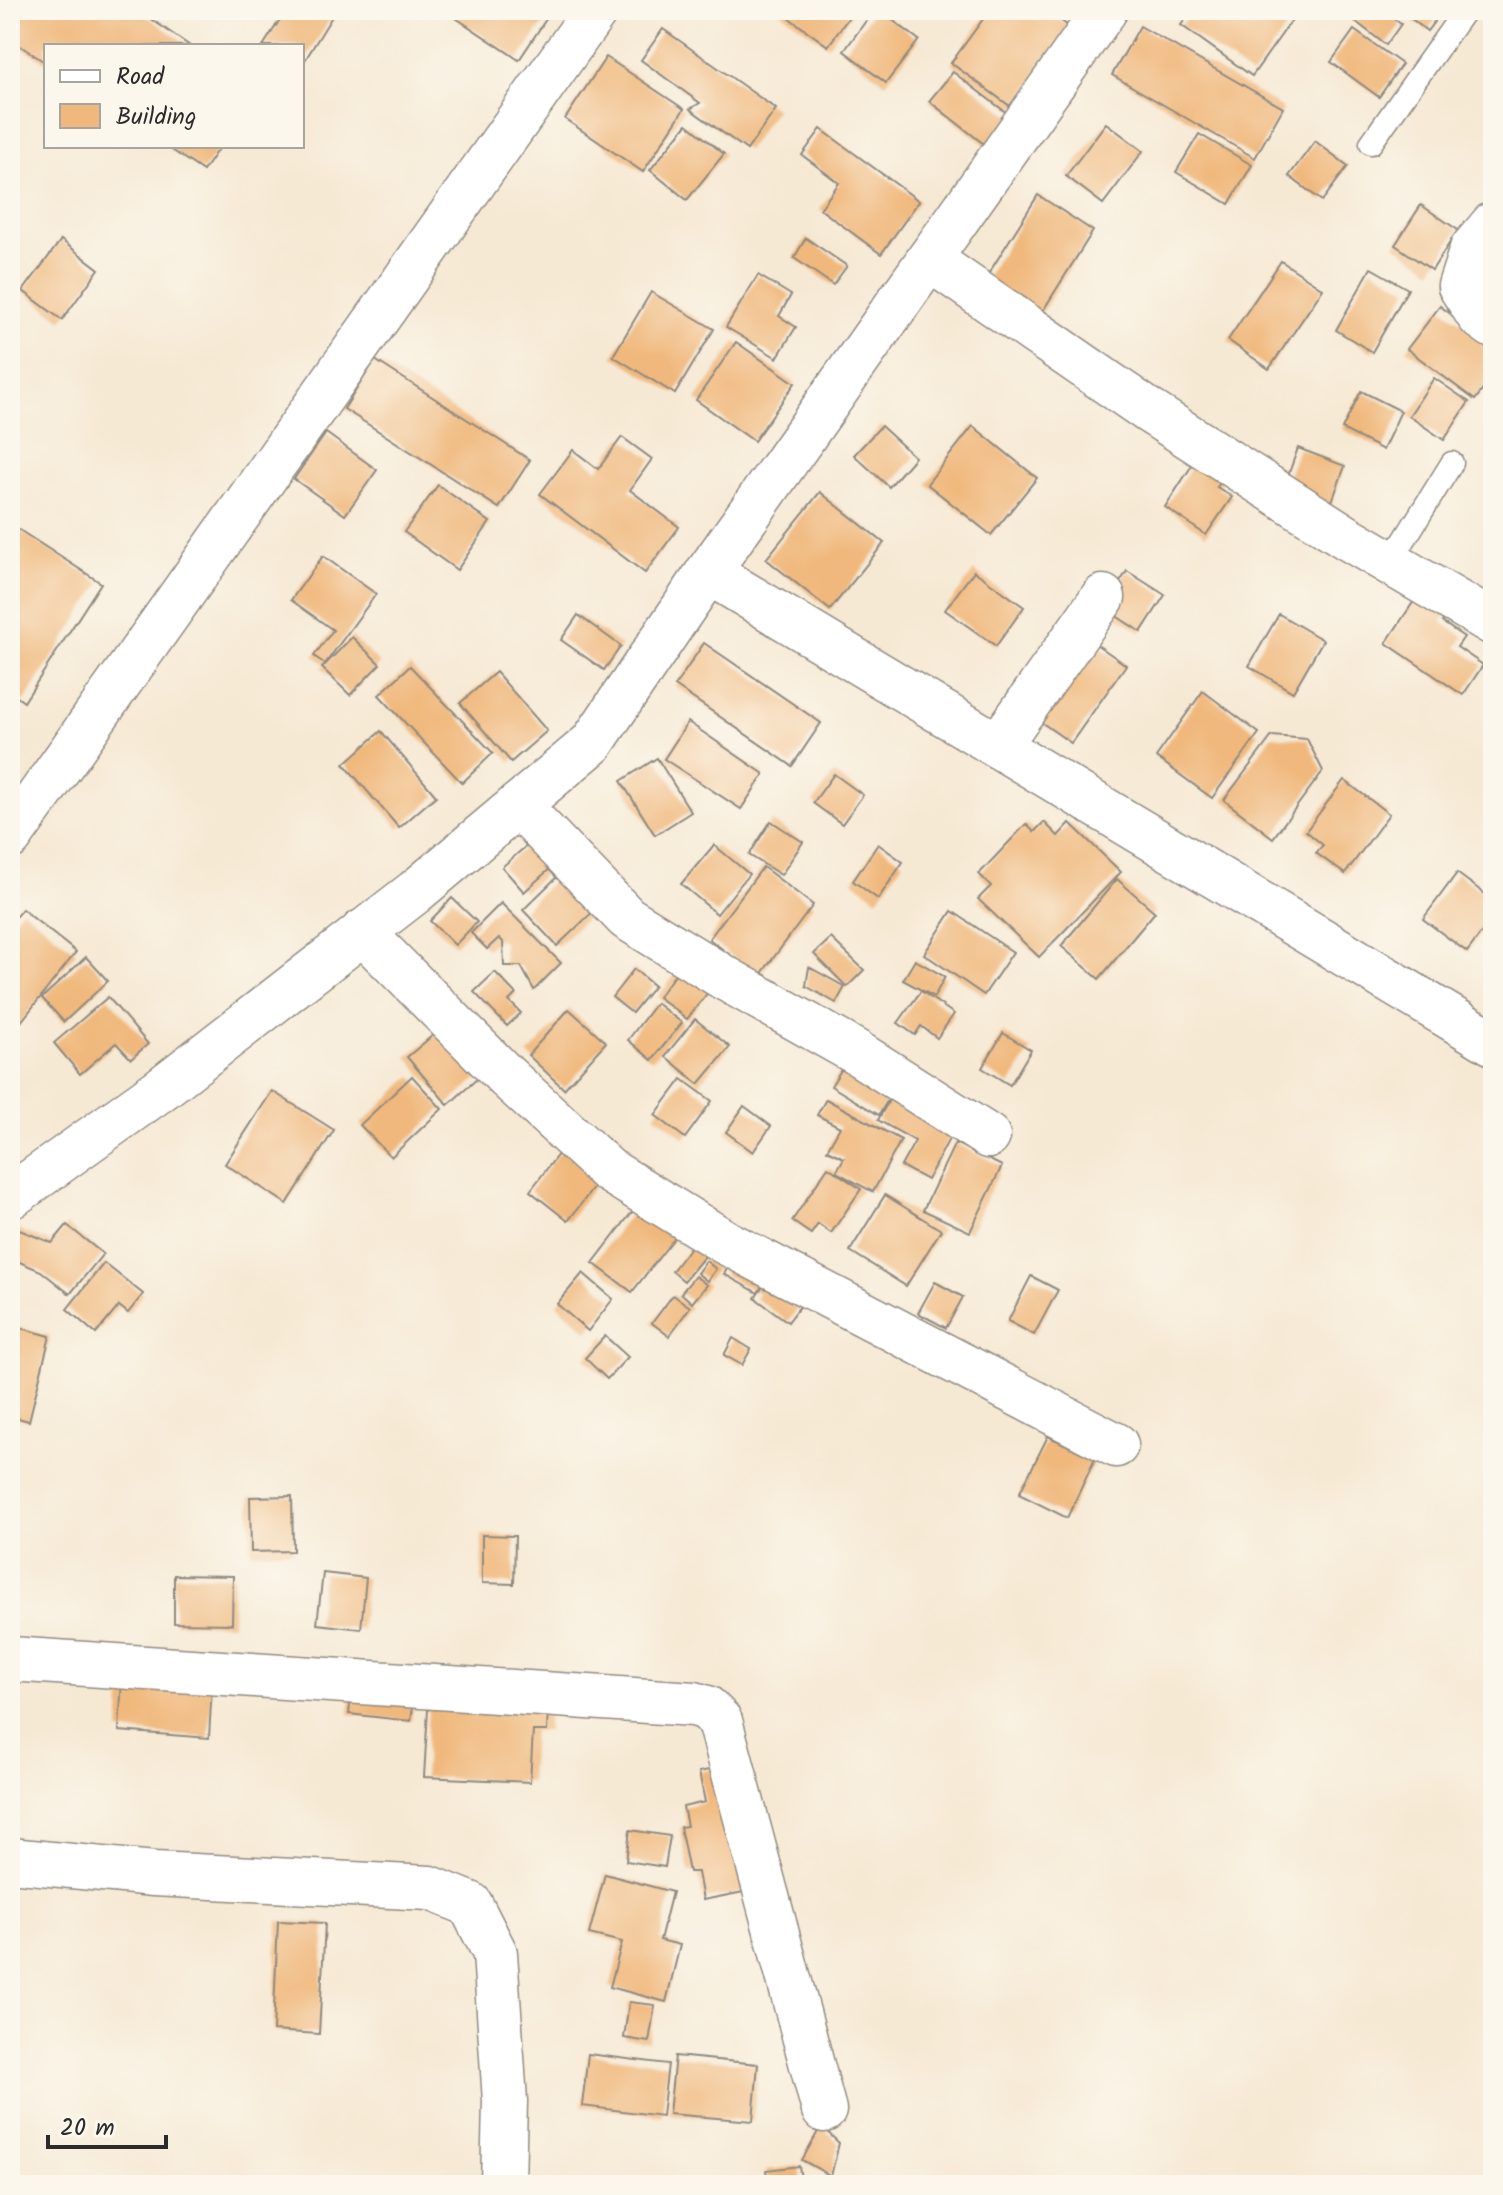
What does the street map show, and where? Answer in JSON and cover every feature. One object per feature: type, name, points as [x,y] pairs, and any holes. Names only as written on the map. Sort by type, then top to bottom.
[{"type":"street","points":[[10,837],[596,10]]},
{"type":"street","points":[[10,1197],[161,1089],[415,892],[592,743],[708,572],[1105,10]]},
{"type":"street","points":[[1493,224],[1472,249],[1460,286],[1479,316],[1493,326]]},
{"type":"street","points":[[929,259],[1149,411],[1390,563],[1493,623]]},
{"type":"street","points":[[708,572],[1493,1043]]},
{"type":"street","points":[[998,746],[1103,597]]},
{"type":"street","points":[[518,805],[627,918],[723,977],[856,1052],[988,1136]]},
{"type":"street","points":[[362,932],[507,1077],[608,1170],[725,1242],[1116,1445]]},
{"type":"street","points":[[10,1659],[694,1704],[707,1708],[720,1721],[824,2110]]},
{"type":"street","points":[[10,1860],[154,1874],[430,1888],[470,1904],[495,1953],[505,2101],[503,2185]]},
{"type":"lane","points":[[1371,143],[1465,10]]},
{"type":"lane","points":[[1390,563],[1452,463]]},
{"type":"building","points":[[10,10],[138,10],[187,44],[44,44],[44,62],[10,39]]},
{"type":"building","points":[[286,10],[336,10],[304,62],[304,44],[264,44]]},
{"type":"building","points":[[444,10],[552,10],[519,60]]},
{"type":"building","points":[[778,10],[854,10],[828,46]]},
{"type":"building","points":[[874,10],[879,10],[919,40],[886,83],[844,51]]},
{"type":"building","points":[[979,10],[1046,10],[1071,28],[1014,109],[951,63],[986,15]]},
{"type":"building","points":[[1193,10],[1299,10],[1252,76],[1181,25]]},
{"type":"building","points":[[1364,10],[1382,10],[1401,24],[1386,45],[1355,21]]},
{"type":"building","points":[[1400,10],[1443,10],[1427,31]]},
{"type":"building","points":[[1140,26],[1283,108],[1255,158],[1112,75]]},
{"type":"building","points":[[663,29],[776,109],[747,150],[690,109],[700,103],[641,60]]},
{"type":"building","points":[[1354,30],[1402,64],[1379,97],[1331,62]]},
{"type":"building","points":[[606,57],[684,109],[643,172],[565,119]]},
{"type":"building","points":[[953,72],[1012,117],[989,148],[929,101]]},
{"type":"building","points":[[1106,123],[1143,151],[1103,204],[1066,176]]},
{"type":"building","points":[[687,124],[724,154],[687,200],[650,170]]},
{"type":"building","points":[[821,129],[919,201],[881,254],[820,209],[839,183],[802,155]]},
{"type":"building","points":[[1199,134],[1252,165],[1229,204],[1176,172]]},
{"type":"building","points":[[1315,141],[1348,166],[1322,201],[1289,176]]},
{"type":"building","points":[[169,148],[219,148],[203,171]]},
{"type":"building","points":[[1038,195],[1093,231],[1037,320],[982,284]]},
{"type":"building","points":[[1421,205],[1458,230],[1432,270],[1395,245]]},
{"type":"building","points":[[806,238],[847,266],[833,285],[794,258]]},
{"type":"building","points":[[61,240],[99,269],[62,320],[23,291]]},
{"type":"building","points":[[1281,261],[1323,289],[1269,369],[1228,340]]},
{"type":"building","points":[[1371,268],[1408,289],[1372,352],[1336,330]]},
{"type":"building","points":[[758,275],[791,295],[779,316],[796,327],[777,358],[726,327]]},
{"type":"building","points":[[651,292],[714,329],[675,394],[613,356]]},
{"type":"building","points":[[1440,306],[1493,346],[1493,376],[1475,400],[1407,349]]},
{"type":"building","points":[[736,342],[795,383],[754,441],[696,400]]},
{"type":"building","points":[[375,360],[530,460],[499,508],[344,409]]},
{"type":"building","points":[[1434,378],[1469,402],[1444,440],[1409,416]]},
{"type":"building","points":[[1361,391],[1401,411],[1383,450],[1342,429]]},
{"type":"building","points":[[881,426],[915,457],[889,487],[854,455]]},
{"type":"building","points":[[973,426],[1037,478],[991,535],[927,484]]},
{"type":"building","points":[[326,433],[377,470],[345,515],[294,479]]},
{"type":"building","points":[[622,437],[652,459],[630,490],[679,527],[645,573],[540,494],[573,450],[598,469]]},
{"type":"building","points":[[1298,448],[1345,466],[1327,515],[1280,498]]},
{"type":"building","points":[[1200,453],[1228,472],[1217,487],[1232,497],[1206,535],[1165,507]]},
{"type":"building","points":[[438,485],[490,522],[457,570],[404,532]]},
{"type":"building","points":[[820,492],[884,543],[830,610],[766,559]]},
{"type":"building","points":[[10,524],[101,583],[24,702],[10,692]]},
{"type":"building","points":[[323,556],[376,594],[325,664],[314,656],[333,630],[291,600]]},
{"type":"building","points":[[974,571],[1024,607],[996,646],[945,610]]},
{"type":"building","points":[[1127,571],[1165,595],[1141,632],[1104,608]]},
{"type":"building","points":[[1432,574],[1461,593],[1442,622],[1464,637],[1457,647],[1483,665],[1463,695],[1386,643]]},
{"type":"building","points":[[1279,614],[1323,640],[1293,692],[1249,666]]},
{"type":"building","points":[[578,615],[621,646],[604,670],[561,640]]},
{"type":"building","points":[[1083,635],[1126,665],[1071,743],[1028,713]]},
{"type":"building","points":[[352,637],[380,664],[350,695],[322,668]]},
{"type":"building","points":[[704,643],[821,723],[792,766],[675,686]]},
{"type":"building","points":[[410,666],[493,753],[462,783],[379,695]]},
{"type":"building","points":[[496,672],[547,731],[511,762],[460,703]]},
{"type":"building","points":[[1203,691],[1259,733],[1212,798],[1156,757]]},
{"type":"building","points":[[688,722],[764,774],[741,809],[664,759]]},
{"type":"building","points":[[381,731],[436,796],[399,828],[344,764]]},
{"type":"building","points":[[1272,736],[1307,739],[1323,771],[1273,838],[1224,800]]},
{"type":"building","points":[[657,758],[691,812],[655,835],[621,781]]},
{"type":"building","points":[[834,774],[863,795],[842,824],[813,803]]},
{"type":"building","points":[[1344,780],[1389,814],[1345,874],[1316,853],[1323,845],[1306,831]]},
{"type":"building","points":[[771,821],[803,842],[781,875],[749,855]]},
{"type":"building","points":[[1044,822],[1058,836],[1070,823],[1121,872],[1039,957],[978,899],[991,886],[979,874],[1026,824],[1034,832]]},
{"type":"building","points":[[532,841],[553,866],[524,892],[502,867]]},
{"type":"building","points":[[878,844],[903,862],[878,899],[853,881]]},
{"type":"building","points":[[714,845],[749,874],[717,914],[681,884]]},
{"type":"building","points":[[763,867],[813,905],[759,977],[709,939]]},
{"type":"building","points":[[564,870],[599,906],[557,946],[523,910]]},
{"type":"building","points":[[1457,873],[1493,900],[1493,917],[1467,952],[1423,919]]},
{"type":"building","points":[[1117,879],[1155,912],[1099,979],[1061,946]]},
{"type":"building","points":[[452,898],[477,922],[455,945],[430,921]]},
{"type":"building","points":[[501,903],[561,963],[534,990],[521,966],[504,966],[503,942],[499,938],[487,949],[471,933]]},
{"type":"building","points":[[22,909],[76,952],[17,1027],[10,1022],[10,924]]},
{"type":"building","points":[[952,911],[1013,952],[984,995],[924,954]]},
{"type":"building","points":[[831,938],[864,970],[847,987],[814,954]]},
{"type":"building","points":[[86,957],[108,981],[64,1022],[42,998]]},
{"type":"building","points":[[915,960],[945,977],[934,997],[903,980]]},
{"type":"building","points":[[809,967],[845,987],[836,1003],[806,986]]},
{"type":"building","points":[[680,968],[709,991],[687,1019],[658,997]]},
{"type":"building","points":[[634,969],[654,986],[632,1013],[612,997]]},
{"type":"building","points":[[495,972],[516,994],[509,1001],[521,1013],[507,1026],[474,992]]},
{"type":"building","points":[[921,991],[954,1014],[937,1038],[921,1026],[915,1035],[898,1023]]},
{"type":"building","points":[[108,997],[148,1044],[131,1059],[116,1043],[80,1074],[54,1043]]},
{"type":"building","points":[[656,1003],[682,1023],[652,1060],[628,1040]]},
{"type":"building","points":[[569,1009],[606,1042],[564,1089],[528,1055]]},
{"type":"building","points":[[695,1019],[730,1047],[699,1084],[665,1056]]},
{"type":"building","points":[[438,1031],[478,1078],[448,1105],[407,1057]]},
{"type":"building","points":[[1003,1033],[1031,1050],[1010,1085],[982,1068]]},
{"type":"building","points":[[846,1062],[893,1091],[879,1115],[831,1086]]},
{"type":"building","points":[[412,1076],[442,1109],[391,1157],[360,1125]]},
{"type":"building","points":[[682,1079],[712,1101],[685,1138],[655,1115]]},
{"type":"building","points":[[272,1091],[334,1130],[287,1204],[225,1164]]},
{"type":"building","points":[[893,1093],[955,1128],[927,1180],[901,1166],[915,1141],[878,1120]]},
{"type":"building","points":[[826,1099],[901,1140],[873,1192],[836,1172],[844,1158],[827,1150],[840,1127],[817,1115]]},
{"type":"building","points":[[744,1106],[771,1126],[753,1152],[726,1132]]},
{"type":"building","points":[[955,1143],[1002,1166],[970,1232],[923,1210]]},
{"type":"building","points":[[562,1149],[600,1179],[568,1221],[530,1191]]},
{"type":"building","points":[[828,1167],[861,1189],[831,1233],[818,1224],[811,1234],[792,1221]]},
{"type":"building","points":[[885,1195],[941,1230],[906,1286],[850,1251]]},
{"type":"building","points":[[636,1207],[675,1237],[632,1292],[593,1263]]},
{"type":"building","points":[[67,1225],[103,1254],[70,1294],[41,1271],[10,1258],[12,1227],[52,1243]]},
{"type":"building","points":[[695,1241],[708,1252],[684,1281],[672,1271]]},
{"type":"building","points":[[737,1251],[771,1271],[758,1293],[724,1274]]},
{"type":"building","points":[[706,1261],[716,1269],[707,1281],[697,1273]]},
{"type":"building","points":[[104,1263],[143,1294],[128,1313],[119,1306],[96,1334],[67,1309]]},
{"type":"building","points":[[773,1272],[800,1306],[788,1322],[755,1298]]},
{"type":"building","points":[[583,1273],[613,1299],[588,1331],[557,1304]]},
{"type":"building","points":[[695,1276],[707,1285],[692,1303],[681,1293]]},
{"type":"building","points":[[1031,1276],[1058,1290],[1034,1335],[1008,1321]]},
{"type":"building","points":[[935,1282],[963,1297],[946,1328],[918,1313]]},
{"type":"building","points":[[673,1295],[690,1307],[669,1336],[652,1323]]},
{"type":"building","points":[[10,1325],[50,1336],[29,1421],[10,1416]]},
{"type":"building","points":[[605,1336],[628,1357],[607,1379],[585,1358]]},
{"type":"building","points":[[733,1338],[751,1349],[742,1365],[724,1355]]},
{"type":"building","points":[[1048,1436],[1095,1459],[1067,1518],[1019,1494]]},
{"type":"building","points":[[292,1496],[293,1551],[251,1552],[250,1497]]},
{"type":"building","points":[[482,1535],[515,1536],[514,1584],[482,1583]]},
{"type":"building","points":[[323,1573],[366,1578],[361,1629],[317,1624]]},
{"type":"building","points":[[174,1575],[233,1576],[232,1624],[174,1623]]},
{"type":"building","points":[[122,1678],[212,1684],[209,1738],[119,1731]]},
{"type":"building","points":[[352,1686],[415,1693],[411,1721],[349,1714]]},
{"type":"building","points":[[429,1692],[548,1708],[547,1731],[533,1731],[530,1782],[424,1777]]},
{"type":"building","points":[[734,1765],[759,1889],[703,1900],[698,1872],[689,1872],[680,1827],[687,1826],[683,1807],[705,1802],[699,1772]]},
{"type":"building","points":[[630,1830],[670,1836],[665,1867],[626,1861]]},
{"type":"building","points":[[605,1874],[672,1892],[660,1940],[680,1945],[666,2002],[610,1987],[622,1942],[589,1934]]},
{"type":"building","points":[[278,1921],[325,1923],[319,2034],[273,2031]]},
{"type":"building","points":[[629,2002],[655,2005],[649,2042],[624,2038]]},
{"type":"building","points":[[588,2054],[668,2064],[662,2116],[582,2106]]},
{"type":"building","points":[[675,2056],[758,2064],[753,2121],[669,2114]]},
{"type":"building","points":[[821,2126],[839,2143],[831,2176],[802,2160]]},
{"type":"building","points":[[799,2166],[802,2185],[768,2185],[766,2170]]}]
